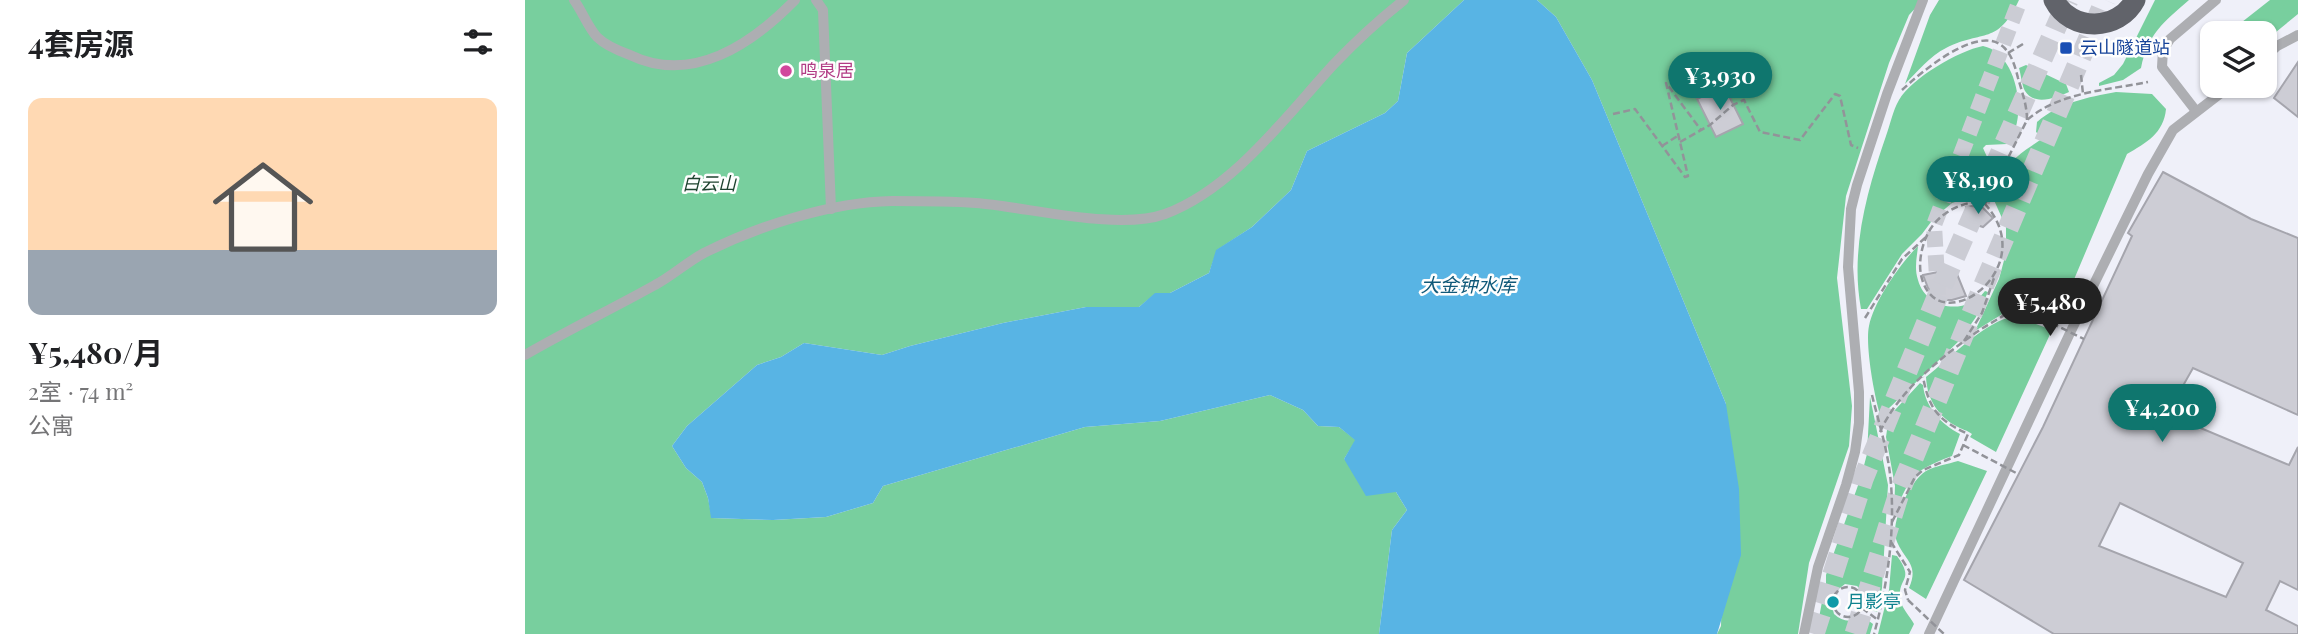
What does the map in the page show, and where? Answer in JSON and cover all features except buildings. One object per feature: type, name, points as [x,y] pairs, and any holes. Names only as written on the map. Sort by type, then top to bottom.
[{"type":"highway","points":[[2054,0],[2069,16],[2091,25],[2108,24],[2119,18],[2127,13],[2135,0]]},
{"type":"street","points":[[575,0],[597,37],[618,50],[646,63],[691,66],[734,50],[774,21],[795,0]]},
{"type":"street","points":[[816,0],[823,10],[831,209]]},
{"type":"street","points":[[525,355],[658,284],[703,254],[759,230],[842,206],[901,202],[976,203],[1113,220],[1151,218],[1165,214],[1190,203],[1231,174],[1336,62],[1404,0]]},
{"type":"street","points":[[1804,634],[1818,567],[1856,452],[1859,392],[1848,267],[1851,209],[1867,152],[1923,0]]},
{"type":"street","points":[[2196,111],[2162,67],[2163,50],[2170,39],[2216,0]]},
{"type":"street","points":[[2277,46],[2298,35]]},
{"type":"street","points":[[1929,634],[2058,358],[2148,174],[2173,130],[2214,98]]},
{"type":"path","points":[[1898,93],[1938,60],[1966,45],[1990,41],[2000,44],[2008,53],[2022,92],[2027,120]]},
{"type":"path","points":[[2008,53],[2023,44]]},
{"type":"path","points":[[2081,75],[2083,94]]},
{"type":"path","points":[[1985,204],[2027,120],[2037,111],[2083,94],[2148,82]]},
{"type":"path","points":[[1613,114],[1635,109],[1685,177],[1688,176],[1668,83],[1701,130]]},
{"type":"path","points":[[1680,142],[1744,100],[1760,132],[1800,140],[1835,94],[1840,96],[1851,145],[1867,152]]},
{"type":"path","points":[[1662,146],[1679,135]]},
{"type":"path","points":[[1860,327],[1902,259],[1926,237],[1940,217],[1956,206],[1974,202],[1985,204],[1999,225],[2002,236],[2001,255],[1982,313],[1962,344]]},
{"type":"path","points":[[1926,237],[1920,275],[1929,295],[1940,302],[1960,301],[1970,297],[1996,275]]},
{"type":"path","points":[[1880,432],[1890,410],[1923,377],[1962,344],[2004,316],[2014,305],[2084,339]]},
{"type":"path","points":[[1890,525],[1915,477],[1923,470],[1959,455],[1968,434],[1946,423],[1930,405],[1923,377]]},
{"type":"path","points":[[1868,384],[1890,471],[1890,525],[1884,593],[1874,634]]},
{"type":"path","points":[[1963,445],[2018,474]]},
{"type":"path","points":[[1889,540],[1910,572],[1905,590],[1909,600],[1944,634]]},
{"type":"path","points":[[1833,600],[1840,589],[1854,588],[1861,595],[1862,608],[1878,620]]},
{"type":"path","points":[[1829,596],[1836,610],[1843,616],[1853,616],[1862,608]]},
{"type":"green space","name":"白云山","points":[[525,0],[1464,0],[1407,53],[1398,101],[1385,113],[1307,151],[1291,190],[1252,227],[1217,250],[1209,273],[1170,293],[1155,294],[1139,307],[1086,307],[1003,323],[882,355],[804,343],[781,357],[757,365],[687,426],[672,446],[686,468],[702,482],[712,518],[773,520],[826,517],[873,503],[883,486],[1085,427],[1160,421],[1270,395],[1303,410],[1318,426],[1339,427],[1356,440],[1344,459],[1396,492],[1407,510],[1392,530],[1379,634],[525,634]]},
{"type":"green space","points":[[1537,0],[1923,0],[1909,15],[1889,63],[1846,196],[1837,278],[1852,406],[1849,446],[1809,563],[1798,634],[1717,634],[1721,626],[1726,404],[1592,80],[1556,17]]},
{"type":"green space","points":[[1939,0],[2019,0],[2004,24],[1996,30],[1940,51],[1905,84],[1930,15]]},
{"type":"green space","points":[[2155,0],[2189,0],[2153,37],[2141,68],[2123,80],[2099,86],[2099,83],[2114,75],[2123,64]]},
{"type":"green space","points":[[2270,0],[2298,0],[2298,14],[2277,31],[2277,21],[2243,21]]},
{"type":"green space","points":[[1983,46],[1995,51],[2012,74],[2018,104],[2014,133],[2007,144],[1986,145],[1983,148],[1992,168],[1987,187],[1952,203],[1934,218],[1902,254],[1867,309],[1861,309],[1858,265],[1862,221],[1897,104],[1905,92],[1925,75],[1961,53]]},
{"type":"green space","points":[[2026,65],[2066,84],[2069,92],[2040,100],[2029,96],[2024,89],[2019,68]]},
{"type":"green space","points":[[2116,92],[2152,94],[2166,109],[2165,117],[2153,136],[2127,154],[2059,315],[2039,301],[2033,293],[2015,293],[2004,313],[1975,331],[1999,279],[2006,253],[2006,227],[1993,198],[2007,191],[2003,183],[2007,167],[2043,138],[2036,132],[2037,122],[2046,115],[2074,102]]},
{"type":"green space","points":[[1918,246],[1917,276],[1922,290],[1929,298],[1947,306],[1958,306],[1968,304],[1985,291],[1988,292],[1976,317],[1960,340],[1880,414],[1871,370],[1869,326],[1876,305],[1889,283]]},
{"type":"green space","points":[[2015,316],[2052,330],[1996,452],[1970,437],[1972,434],[1939,413],[1931,400],[1926,377],[1980,332]]},
{"type":"green space","points":[[1920,383],[1935,414],[1960,434],[1952,456],[1928,466],[1914,476],[1894,514],[1895,486],[1886,437],[1888,423],[1894,411]]},
{"type":"green space","points":[[1870,397],[1888,485],[1882,588],[1877,612],[1866,608],[1865,594],[1857,586],[1845,584],[1832,594],[1826,584],[1826,575],[1867,454]]},
{"type":"green space","points":[[1958,461],[1987,471],[1926,599],[1909,588],[1912,567],[1896,539],[1896,522],[1903,502],[1920,476],[1933,468]]},
{"type":"green space","points":[[1892,555],[1897,556],[1905,570],[1900,598],[1914,624],[1909,634],[1878,634],[1889,590]]},
{"type":"green space","points":[[1824,591],[1830,599],[1834,614],[1848,621],[1862,616],[1873,624],[1870,634],[1816,634]]},
{"type":"water","name":"大金钟水库","points":[[1464,0],[1537,0],[1556,17],[1592,80],[1726,404],[1739,489],[1741,555],[1717,634],[1379,634],[1392,530],[1407,510],[1396,492],[1366,496],[1344,459],[1355,440],[1339,427],[1318,426],[1303,410],[1270,395],[1160,421],[1085,427],[883,486],[873,503],[826,517],[773,520],[711,518],[702,482],[686,468],[672,446],[687,426],[757,365],[781,357],[804,343],[882,355],[1003,323],[1086,307],[1139,307],[1155,293],[1170,293],[1209,273],[1216,250],[1252,227],[1291,190],[1307,151],[1385,113],[1398,101],[1407,53]]},
{"type":"tunnel","points":[[1938,295],[1934,225],[2020,0]]},
{"type":"tunnel","points":[[1814,634],[1863,479],[1938,295],[2068,0]]},
{"type":"tunnel","points":[[1855,634],[1900,490],[2105,0]]},
{"type":"place","name":"云山隧道站","points":[[2066,48]]},
{"type":"place","name":"鸣泉居","points":[[786,71]]},
{"type":"place","name":"月影亭","points":[[1833,602]]}]
